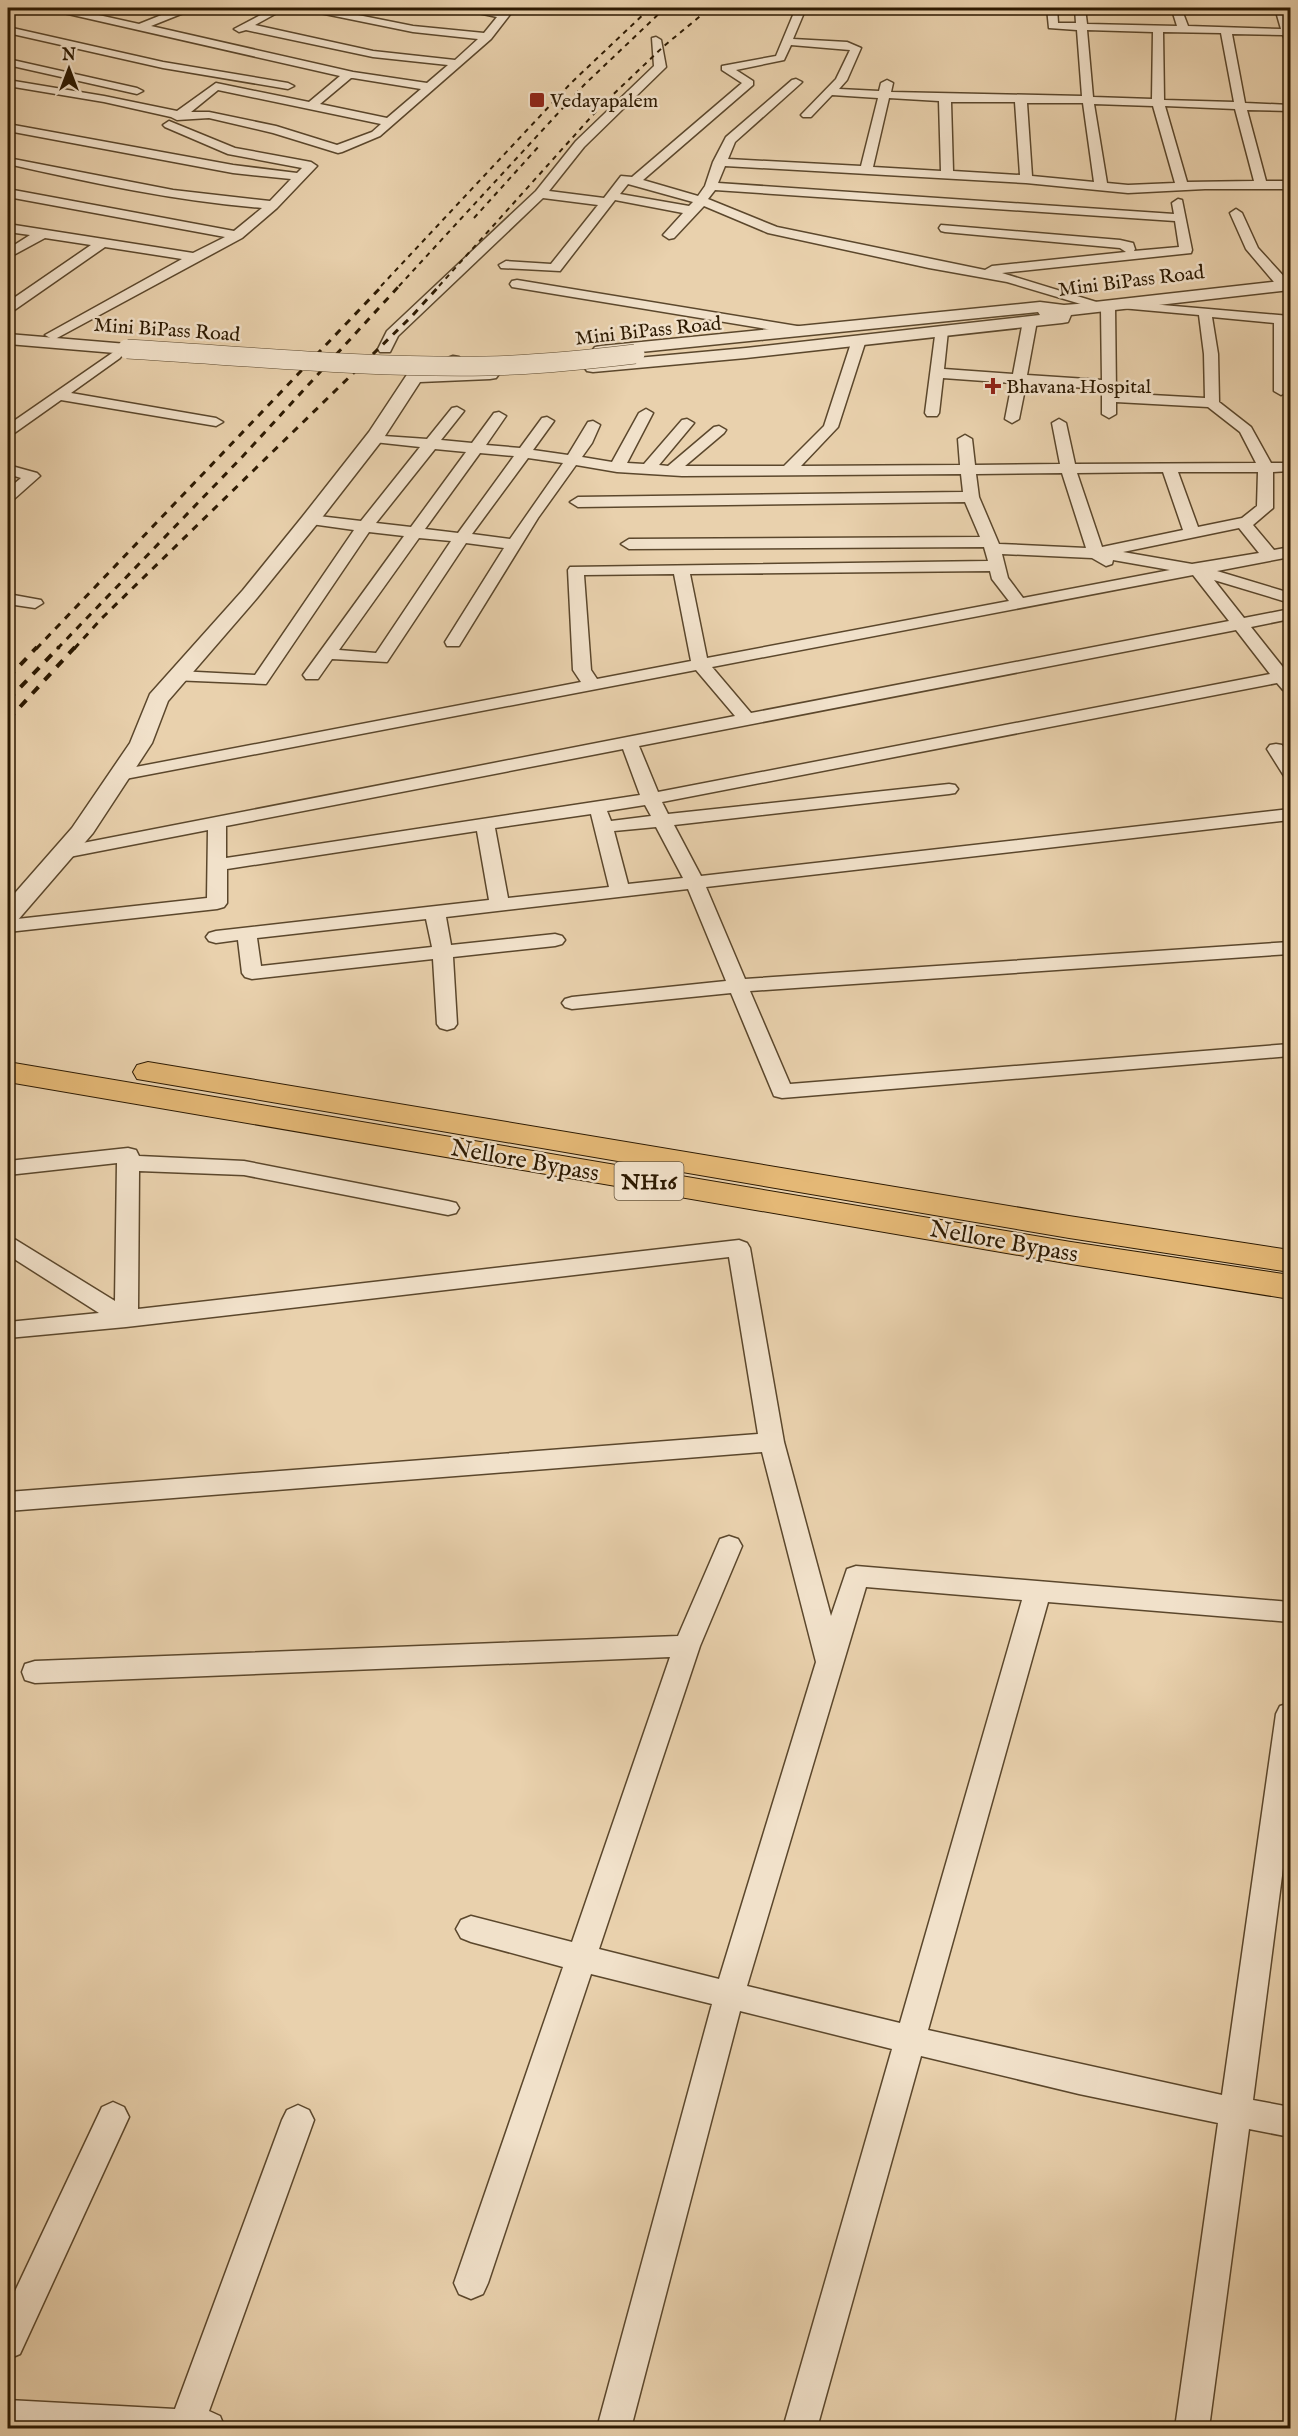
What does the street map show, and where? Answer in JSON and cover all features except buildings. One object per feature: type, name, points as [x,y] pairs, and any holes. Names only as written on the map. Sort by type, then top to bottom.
[{"type":"highway","name":"Nellore Bypass","points":[[8,1049],[1057,1225],[1290,1261]]},
{"type":"highway","name":"Nellore Bypass","points":[[8,1072],[1047,1249],[1290,1287]]},
{"type":"street","points":[[55,8],[349,74],[429,87]]},
{"type":"street","points":[[87,15],[106,8]]},
{"type":"street","points":[[140,27],[187,8]]},
{"type":"street","points":[[281,8],[239,29],[373,54],[456,63]]},
{"type":"street","points":[[310,8],[413,29],[487,37]]},
{"type":"street","points":[[468,8],[507,12]]},
{"type":"street","points":[[635,181],[749,82],[726,68],[780,58],[801,8]]},
{"type":"street","points":[[1052,8],[1053,26],[1183,28],[1290,34],[1280,8]]},
{"type":"street","points":[[1183,28],[1177,10],[1207,8],[1242,13]]},
{"type":"street","points":[[1207,8],[1221,30],[1261,185]]},
{"type":"street","points":[[1084,9],[1080,26],[1101,187]]},
{"type":"street","points":[[52,335],[192,257],[237,235],[273,205],[311,166],[338,149],[375,134],[487,37],[507,12]]},
{"type":"street","points":[[1115,13],[1121,28]]},
{"type":"street","points":[[976,271],[1186,250],[1178,186],[1158,103],[1158,28]]},
{"type":"street","points":[[8,30],[163,65],[288,86]]},
{"type":"street","points":[[385,349],[392,334],[540,194],[580,144],[660,67],[656,40]]},
{"type":"street","points":[[787,42],[848,45],[856,48],[841,80],[807,115]]},
{"type":"street","points":[[8,62],[136,91]]},
{"type":"street","points":[[312,105],[349,74]]},
{"type":"street","points":[[669,235],[711,186],[730,140],[796,82]]},
{"type":"street","points":[[8,83],[104,99],[179,115],[209,115],[276,130],[338,149]]},
{"type":"street","points":[[311,166],[232,150],[163,128],[216,86],[389,122]]},
{"type":"street","points":[[831,92],[885,89],[945,98],[1088,100],[1290,108]]},
{"type":"street","points":[[866,169],[885,89]]},
{"type":"street","points":[[945,98],[953,187],[943,232],[1120,244],[1128,246],[1131,255]]},
{"type":"street","points":[[1021,100],[1026,179]]},
{"type":"street","points":[[8,127],[232,169],[300,177]]},
{"type":"street","points":[[8,161],[142,188],[238,203],[273,205]]},
{"type":"street","points":[[719,162],[866,169],[953,187],[1181,218]]},
{"type":"street","points":[[506,265],[555,268],[626,178],[773,230],[931,259],[1109,306],[1286,320],[1281,391]]},
{"type":"street","points":[[711,186],[953,187],[1026,179],[1128,189],[1290,185]]},
{"type":"street","points":[[8,194],[237,235]]},
{"type":"street","points":[[540,194],[697,205]]},
{"type":"street","points":[[1236,213],[1252,249],[1288,287]]},
{"type":"street","points":[[8,228],[40,235],[192,257]]},
{"type":"street","points":[[8,254],[40,235]]},
{"type":"street","points":[[8,308],[101,244]]},
{"type":"street","points":[[517,284],[803,331]]},
{"type":"street","name":"Mini BiPass Road","points":[[8,339],[127,349],[402,365],[488,366],[634,354],[1191,297],[1241,297],[1288,287]]},
{"type":"street","points":[[1109,306],[1109,414]]},
{"type":"street","points":[[8,916],[81,833],[141,743],[158,699],[250,594],[310,520],[374,438],[414,377],[452,361],[528,358],[1040,307],[1052,307],[1063,311],[1062,318],[628,364],[502,374],[414,377]]},
{"type":"street","points":[[1205,312],[1211,354],[1212,403]]},
{"type":"street","points":[[1012,419],[1030,321]]},
{"type":"street","points":[[932,413],[941,331]]},
{"type":"street","points":[[788,470],[831,427],[859,340]]},
{"type":"street","points":[[8,431],[115,355]]},
{"type":"street","points":[[937,373],[1020,379],[1212,403],[1246,430],[1266,467],[1265,508],[1243,523],[1096,553]]},
{"type":"street","points":[[58,395],[216,422]]},
{"type":"street","points":[[178,676],[260,680],[365,526],[457,411]]},
{"type":"street","points":[[617,467],[646,413]]},
{"type":"street","points":[[312,675],[500,416]]},
{"type":"street","points":[[327,654],[381,658],[461,538],[547,421]]},
{"type":"street","points":[[648,469],[687,423]]},
{"type":"street","points":[[1059,423],[1068,468],[1096,553],[1130,583]]},
{"type":"street","points":[[453,642],[514,544],[585,444],[593,425]]},
{"type":"street","points":[[672,470],[719,430]]},
{"type":"street","points":[[374,438],[524,453],[617,467],[672,470],[1290,467]]},
{"type":"street","points":[[965,439],[971,497],[991,546],[1000,579],[1019,603]]},
{"type":"street","points":[[1168,467],[1192,533]]},
{"type":"street","points":[[8,470],[32,476],[8,497]]},
{"type":"street","points":[[578,502],[971,497]]},
{"type":"street","points":[[310,520],[514,544]]},
{"type":"street","points":[[1243,523],[1270,556]]},
{"type":"street","points":[[217,865],[651,799],[1288,679],[1197,570],[1174,538]]},
{"type":"street","points":[[629,544],[991,546],[1096,553],[1197,570],[1290,598]]},
{"type":"street","points":[[120,775],[1290,552]]},
{"type":"street","points":[[592,685],[582,670],[576,570],[997,566]]},
{"type":"street","points":[[681,569],[700,664],[747,719]]},
{"type":"street","points":[[8,599],[35,603]]},
{"type":"street","points":[[64,852],[1290,614]]},
{"type":"street","points":[[629,742],[651,799],[695,883],[782,1091],[1290,1050]]},
{"type":"street","points":[[1276,750],[1290,772]]},
{"type":"street","points":[[603,827],[950,789]]},
{"type":"street","points":[[598,807],[620,892]]},
{"type":"street","points":[[216,938],[1290,815]]},
{"type":"street","points":[[8,926],[217,903],[217,822]]},
{"type":"street","points":[[485,824],[500,905]]},
{"type":"street","points":[[435,913],[443,952],[447,1024]]},
{"type":"street","points":[[247,934],[252,973],[555,940]]},
{"type":"street","points":[[572,1003],[738,986],[1290,948]]},
{"type":"street","points":[[8,1168],[128,1155],[126,1319]]},
{"type":"street","points":[[128,1163],[244,1168],[448,1208]]},
{"type":"street","points":[[8,1245],[126,1319]]},
{"type":"street","points":[[8,1330],[126,1319],[739,1248],[772,1442],[830,1662]]},
{"type":"street","points":[[8,1501],[772,1442]]},
{"type":"street","points":[[471,2283],[687,1646],[729,1546]]},
{"type":"street","points":[[614,2428],[729,1995],[856,1576],[1290,1611]]},
{"type":"street","points":[[801,2428],[1038,1591]]},
{"type":"street","points":[[35,1672],[687,1646]]},
{"type":"street","points":[[1192,2428],[1290,1714]]},
{"type":"street","points":[[471,1929],[580,1959],[910,2041],[1236,2113],[1290,2122]]},
{"type":"street","points":[[8,2342],[113,2117]]},
{"type":"street","points":[[8,2417],[197,2428],[298,2120]]},
{"type":"railway","points":[[399,286],[584,85],[665,8]]},
{"type":"railway","points":[[439,286],[600,107],[664,46],[710,8]]},
{"type":"railway","points":[[381,286],[571,83],[647,11]]},
{"type":"railway","points":[[474,218],[540,145]]},
{"type":"railway","points":[[36,649],[383,285]]},
{"type":"railway","points":[[57,649],[243,456],[400,285]]},
{"type":"railway","points":[[74,649],[102,618],[411,317],[440,285]]},
{"type":"railway","points":[[8,678],[37,647]]},
{"type":"railway","points":[[8,700],[59,647]]},
{"type":"railway","points":[[8,720],[75,647]]},
{"type":"place","name":"Vedayapalem","points":[[537,100]]},
{"type":"place","name":"Bhavana Hospital","points":[[993,386]]}]
